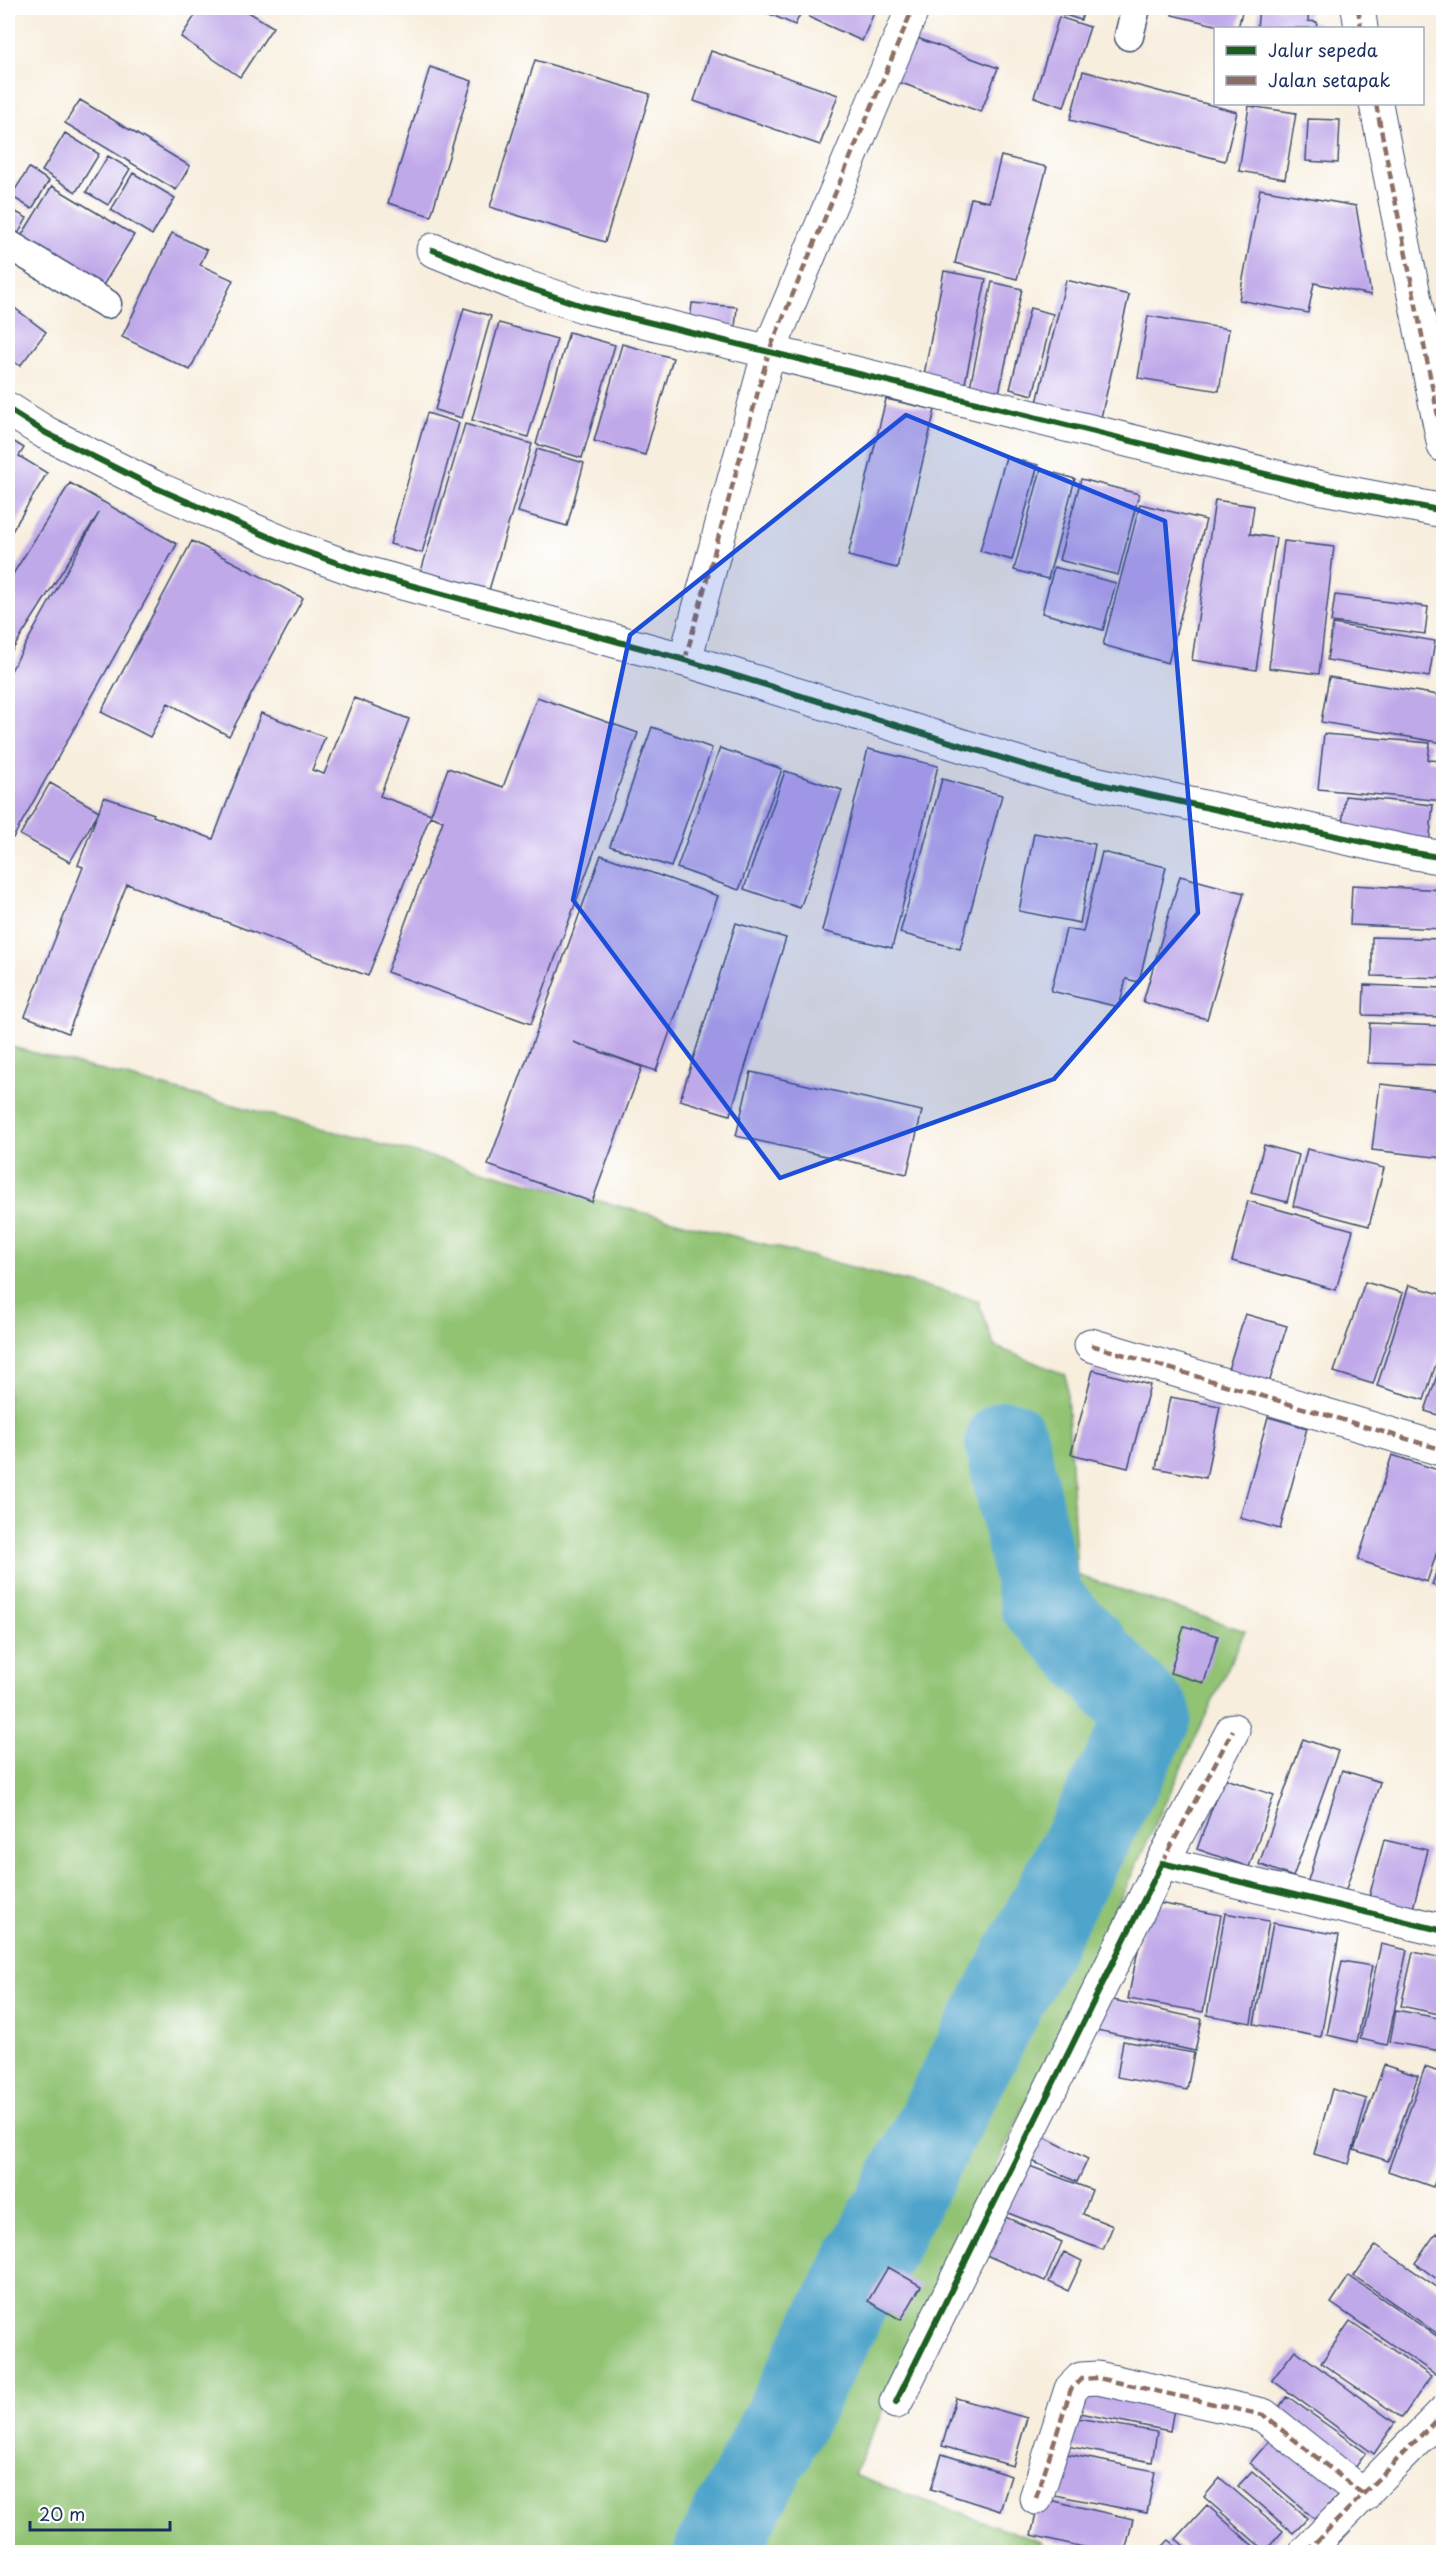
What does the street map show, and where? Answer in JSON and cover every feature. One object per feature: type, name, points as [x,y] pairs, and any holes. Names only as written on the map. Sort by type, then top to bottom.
[{"type":"street","points":[[685,660],[769,351],[913,8]]},
{"type":"street","points":[[1358,8],[1361,27]]},
{"type":"street","points":[[1376,105],[1443,446]]},
{"type":"street","points":[[433,250],[514,283],[584,306],[1318,487],[1443,511]]},
{"type":"street","points":[[8,409],[46,433],[156,488],[290,546],[362,572],[685,660],[1054,774],[1443,858]]},
{"type":"street","points":[[1091,1345],[1443,1450]]},
{"type":"street","points":[[896,2402],[1162,1863],[1233,1730]]},
{"type":"street","points":[[1162,1863],[1443,1932]]},
{"type":"street","points":[[1036,2498],[1071,2389],[1081,2379],[1098,2378],[1263,2415],[1364,2495]]},
{"type":"street","points":[[1306,2553],[1443,2412]]},
{"type":"lane","points":[[1129,36],[1136,8]]},
{"type":"lane","points":[[8,244],[107,304]]},
{"type":"highlighted area","points":[[906,415],[1165,521],[1198,913],[1054,1079],[780,1178],[573,900],[630,635]]},
{"type":"green space","points":[[8,1046],[978,1300],[994,1346],[1066,1375],[1077,1575],[1245,1631],[853,2475],[1041,2542],[1048,2552],[8,2552]]},
{"type":"building","points":[[200,8],[242,8],[273,27],[240,77],[181,37]]},
{"type":"building","points":[[756,8],[803,8],[795,25]]},
{"type":"building","points":[[813,8],[876,8],[862,41],[809,17]]},
{"type":"building","points":[[1042,8],[1085,8],[1081,20]]},
{"type":"building","points":[[1174,8],[1243,8],[1238,27],[1224,27],[1172,15]]},
{"type":"building","points":[[1259,8],[1309,8],[1308,21],[1317,22],[1316,27],[1257,27]]},
{"type":"building","points":[[1059,17],[1090,27],[1064,107],[1034,97]]},
{"type":"building","points":[[909,35],[998,68],[981,112],[893,80]]},
{"type":"building","points":[[711,51],[838,95],[820,145],[694,101]]},
{"type":"building","points":[[535,60],[650,94],[605,242],[490,207]]},
{"type":"building","points":[[430,67],[472,81],[431,216],[388,203]]},
{"type":"building","points":[[1083,71],[1237,112],[1225,161],[1070,120]]},
{"type":"building","points":[[80,100],[190,166],[176,190],[65,123]]},
{"type":"building","points":[[1249,106],[1296,113],[1285,179],[1239,171]]},
{"type":"building","points":[[1308,119],[1340,120],[1338,163],[1306,161]]},
{"type":"building","points":[[65,133],[99,154],[76,192],[42,171]]},
{"type":"building","points":[[108,156],[130,169],[108,205],[86,192]]},
{"type":"building","points":[[1001,156],[1047,167],[1017,279],[955,263],[971,198],[989,202]]},
{"type":"building","points":[[29,168],[49,181],[32,209],[11,196]]},
{"type":"building","points":[[133,173],[175,198],[152,235],[111,210]]},
{"type":"building","points":[[52,186],[134,235],[102,287],[20,238]]},
{"type":"building","points":[[1260,189],[1356,206],[1371,295],[1314,283],[1308,313],[1239,300]]},
{"type":"building","points":[[14,211],[27,218],[14,241],[8,238],[8,223]]},
{"type":"building","points":[[172,233],[207,250],[200,265],[233,280],[190,370],[122,337]]},
{"type":"building","points":[[944,271],[986,279],[963,393],[922,385]]},
{"type":"building","points":[[1066,280],[1129,295],[1100,422],[1036,407]]},
{"type":"building","points":[[992,282],[1022,289],[997,402],[968,396]]},
{"type":"building","points":[[8,303],[46,332],[20,366],[8,357]]},
{"type":"building","points":[[692,303],[737,307],[735,328],[690,324]]},
{"type":"building","points":[[464,308],[491,316],[462,418],[435,410]]},
{"type":"building","points":[[1030,308],[1053,314],[1033,395],[1010,389]]},
{"type":"building","points":[[1148,316],[1229,329],[1219,391],[1138,378]]},
{"type":"building","points":[[499,323],[557,339],[528,437],[472,420]]},
{"type":"building","points":[[569,332],[615,345],[582,458],[536,444]]},
{"type":"building","points":[[622,344],[673,358],[645,455],[594,441]]},
{"type":"building","points":[[886,399],[935,410],[897,568],[848,556]]},
{"type":"building","points":[[427,413],[459,423],[422,553],[390,544]]},
{"type":"building","points":[[465,424],[532,444],[487,597],[419,578]]},
{"type":"building","points":[[8,438],[24,448],[19,456],[47,473],[8,538]]},
{"type":"building","points":[[537,449],[584,463],[567,526],[518,512]]},
{"type":"building","points":[[1006,457],[1038,465],[1012,560],[980,551]]},
{"type":"building","points":[[1041,469],[1075,479],[1048,579],[1014,570]]},
{"type":"building","points":[[1081,479],[1139,494],[1118,575],[1059,560]]},
{"type":"building","points":[[70,483],[177,544],[13,838],[8,835],[8,676],[99,513],[8,657],[8,582]]},
{"type":"building","points":[[1215,500],[1254,506],[1250,534],[1276,538],[1256,670],[1192,660]]},
{"type":"building","points":[[1140,504],[1206,520],[1168,663],[1103,645]]},
{"type":"building","points":[[192,541],[303,598],[229,736],[168,703],[150,737],[101,712]]},
{"type":"building","points":[[1284,541],[1334,547],[1319,674],[1269,668]]},
{"type":"building","points":[[1054,567],[1116,583],[1103,630],[1042,613]]},
{"type":"building","points":[[1335,595],[1428,607],[1425,634],[1331,622]]},
{"type":"building","points":[[1333,624],[1435,641],[1429,677],[1327,660]]},
{"type":"building","points":[[1329,677],[1444,696],[1444,743],[1321,722]]},
{"type":"building","points":[[537,697],[638,733],[531,1024],[387,972],[443,821],[430,816],[368,976],[127,884],[68,1033],[25,1016],[83,867],[78,865],[104,797],[154,814],[153,816],[213,839],[261,713],[325,737],[312,770],[324,774],[354,698],[409,719],[380,796],[431,814],[448,768],[503,787]]},
{"type":"building","points":[[652,727],[712,748],[671,867],[610,846]]},
{"type":"building","points":[[1324,734],[1430,743],[1428,760],[1444,761],[1444,801],[1318,789]]},
{"type":"building","points":[[720,748],[782,769],[739,890],[677,868]]},
{"type":"building","points":[[868,749],[938,766],[892,948],[822,931]]},
{"type":"building","points":[[785,771],[842,790],[800,908],[744,889]]},
{"type":"building","points":[[942,779],[1002,795],[960,949],[900,933]]},
{"type":"building","points":[[50,783],[99,811],[70,862],[20,835]]},
{"type":"building","points":[[1345,796],[1433,805],[1429,845],[1341,835]]},
{"type":"building","points":[[1034,833],[1095,844],[1080,923],[1019,911]]},
{"type":"building","points":[[1102,852],[1166,867],[1139,982],[1126,979],[1119,1007],[1051,991],[1066,929],[1083,932]]},
{"type":"building","points":[[601,855],[718,896],[656,1071],[573,1042],[642,1067],[592,1202],[488,1165]]},
{"type":"building","points":[[1180,876],[1244,893],[1207,1019],[1143,1002]]},
{"type":"building","points":[[1352,885],[1444,890],[1444,929],[1350,925]]},
{"type":"building","points":[[736,923],[786,938],[730,1115],[680,1100]]},
{"type":"building","points":[[1372,937],[1444,939],[1444,978],[1372,976]]},
{"type":"building","points":[[1364,985],[1444,988],[1444,1017],[1363,1015]]},
{"type":"building","points":[[1370,1023],[1444,1026],[1444,1065],[1368,1063]]},
{"type":"building","points":[[751,1072],[922,1111],[907,1174],[736,1136]]},
{"type":"building","points":[[1380,1084],[1444,1091],[1444,1158],[1372,1150]]},
{"type":"building","points":[[1264,1145],[1299,1155],[1287,1202],[1251,1193]]},
{"type":"building","points":[[1307,1149],[1384,1168],[1369,1226],[1293,1206]]},
{"type":"building","points":[[1248,1201],[1353,1230],[1336,1290],[1232,1261]]},
{"type":"building","points":[[1365,1282],[1403,1293],[1373,1384],[1334,1372]]},
{"type":"building","points":[[1409,1285],[1444,1295],[1444,1340],[1424,1400],[1377,1386]]},
{"type":"building","points":[[1245,1314],[1287,1326],[1268,1386],[1227,1373]]},
{"type":"building","points":[[1444,1355],[1444,1417],[1425,1411]]},
{"type":"building","points":[[1093,1370],[1150,1385],[1128,1468],[1071,1454]]},
{"type":"building","points":[[1170,1397],[1220,1406],[1206,1478],[1156,1468]]},
{"type":"building","points":[[1268,1417],[1307,1428],[1280,1529],[1240,1518]]},
{"type":"building","points":[[1392,1455],[1444,1472],[1444,1531],[1427,1582],[1358,1560]]},
{"type":"building","points":[[1444,1550],[1444,1589],[1432,1585]]},
{"type":"building","points":[[1184,1626],[1218,1636],[1204,1683],[1170,1673]]},
{"type":"building","points":[[1303,1739],[1338,1751],[1293,1877],[1259,1864]]},
{"type":"building","points":[[1342,1770],[1380,1782],[1343,1899],[1306,1887]]},
{"type":"building","points":[[1223,1778],[1274,1795],[1249,1867],[1197,1849]]},
{"type":"building","points":[[1384,1840],[1428,1850],[1410,1920],[1366,1909]]},
{"type":"building","points":[[1148,1901],[1221,1915],[1203,2012],[1128,1999]]},
{"type":"building","points":[[1225,1913],[1269,1921],[1251,2023],[1207,2015]]},
{"type":"building","points":[[1273,1923],[1339,1935],[1321,2037],[1254,2024]]},
{"type":"building","points":[[1381,1944],[1407,1950],[1387,2045],[1360,2039]]},
{"type":"building","points":[[1413,1952],[1444,1958],[1444,2015],[1401,2006]]},
{"type":"building","points":[[1342,1961],[1372,1966],[1357,2042],[1327,2035]]},
{"type":"building","points":[[1099,1997],[1202,2019],[1195,2051],[1092,2029]]},
{"type":"building","points":[[1396,2010],[1444,2019],[1441,2051],[1390,2042]]},
{"type":"building","points":[[1123,2041],[1194,2053],[1187,2090],[1117,2077]]},
{"type":"building","points":[[1384,2065],[1418,2076],[1388,2161],[1354,2150]]},
{"type":"building","points":[[1425,2067],[1444,2074],[1444,2158],[1433,2187],[1388,2171]]},
{"type":"building","points":[[1332,2089],[1367,2099],[1349,2164],[1314,2154]]},
{"type":"building","points":[[1032,2131],[1088,2159],[1077,2182],[1019,2155]]},
{"type":"building","points":[[1022,2163],[1092,2190],[1083,2214],[1113,2226],[1103,2250],[1003,2211]]},
{"type":"building","points":[[994,2212],[1062,2242],[1045,2281],[977,2251]]},
{"type":"building","points":[[1436,2233],[1444,2239],[1444,2284],[1415,2263]]},
{"type":"building","points":[[1376,2245],[1444,2292],[1444,2338],[1354,2276]]},
{"type":"building","points":[[1064,2252],[1082,2261],[1068,2291],[1049,2282]]},
{"type":"building","points":[[888,2267],[921,2286],[901,2320],[868,2301]]},
{"type":"building","points":[[1349,2276],[1444,2341],[1444,2362],[1435,2374],[1331,2303]]},
{"type":"building","points":[[1350,2321],[1431,2376],[1402,2418],[1321,2363]]},
{"type":"building","points":[[1295,2350],[1395,2423],[1374,2454],[1272,2380]]},
{"type":"building","points":[[1080,2383],[1175,2403],[1170,2431],[1074,2412]]},
{"type":"building","points":[[1287,2396],[1366,2453],[1352,2472],[1273,2416]]},
{"type":"building","points":[[956,2398],[1027,2418],[1013,2466],[942,2446]]},
{"type":"building","points":[[1072,2417],[1157,2432],[1152,2462],[1066,2446]]},
{"type":"building","points":[[1277,2432],[1343,2488],[1316,2520],[1250,2463]]},
{"type":"building","points":[[1057,2452],[1155,2471],[1147,2513],[1049,2494]]},
{"type":"building","points":[[942,2454],[1011,2476],[1000,2511],[931,2489]]},
{"type":"building","points":[[1252,2471],[1307,2518],[1293,2533],[1238,2486]]},
{"type":"building","points":[[1220,2478],[1283,2531],[1265,2551],[1204,2497]]},
{"type":"building","points":[[1040,2498],[1133,2519],[1125,2552],[1105,2552],[1031,2535]]},
{"type":"building","points":[[1207,2505],[1260,2552],[1191,2552],[1176,2539]]},
{"type":"building","points":[[1169,2540],[1183,2552],[1157,2552]]},
{"type":"waterway","points":[[716,2552],[1150,1717],[1041,1601],[1007,1442]]},
{"type":"marked path","points":[[685,660],[769,351],[913,8]]},
{"type":"marked path","points":[[1358,8],[1361,27]]},
{"type":"marked path","points":[[1376,105],[1444,446]]},
{"type":"marked path","points":[[1091,1345],[1444,1450]]},
{"type":"marked path","points":[[1162,1863],[1233,1730]]},
{"type":"marked path","points":[[1036,2498],[1071,2389],[1081,2379],[1098,2378],[1263,2415],[1364,2495]]},
{"type":"marked path","points":[[1306,2552],[1444,2412]]},
{"type":"cycle path","points":[[433,250],[514,283],[583,306],[1318,487],[1444,511]]},
{"type":"cycle path","points":[[8,409],[46,433],[156,488],[290,546],[362,572],[685,660],[1054,774],[1444,858]]},
{"type":"cycle path","points":[[896,2402],[1162,1863],[1444,1931]]}]
